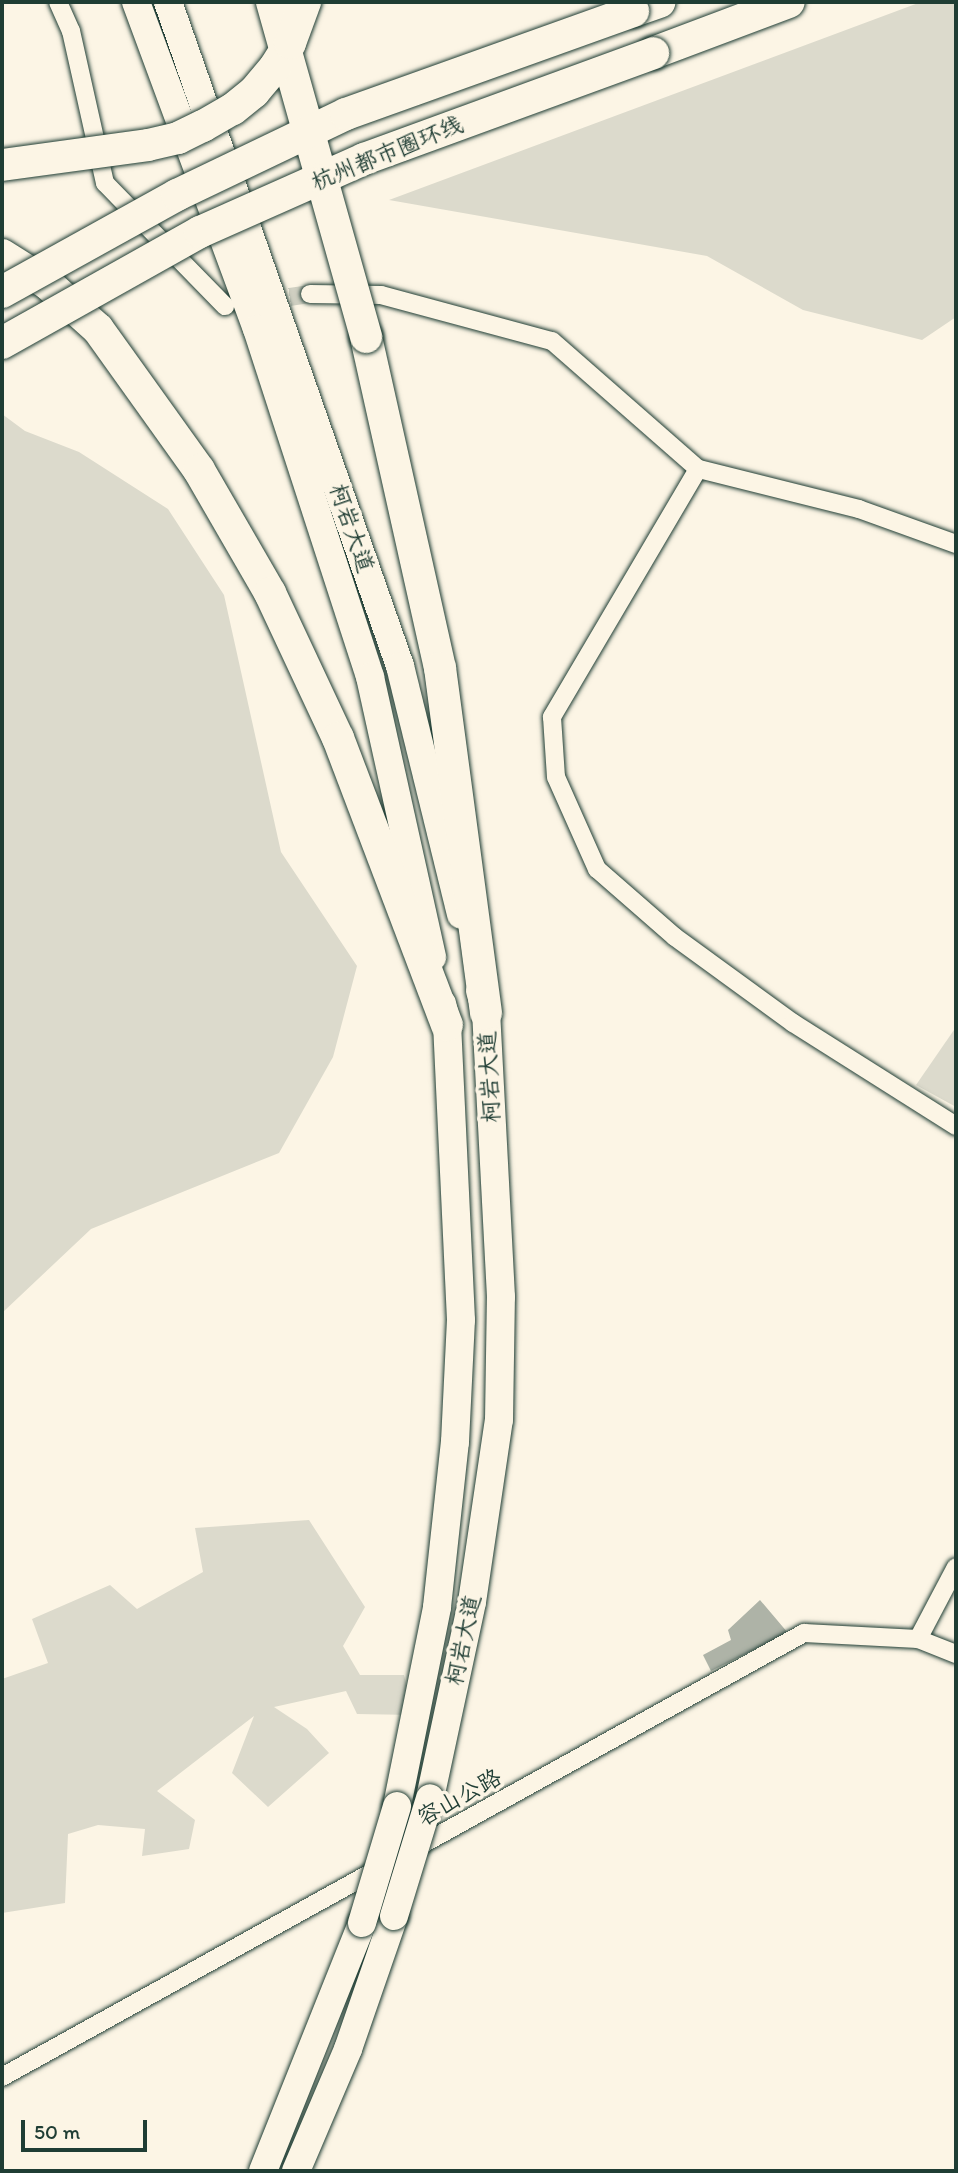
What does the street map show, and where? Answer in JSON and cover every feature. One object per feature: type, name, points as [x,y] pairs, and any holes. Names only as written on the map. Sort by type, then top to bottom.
[{"type":"highway","points":[[272,2],[366,337],[440,668],[486,1013]]},
{"type":"highway","points":[[2,165],[148,145],[178,138],[203,126],[233,109],[254,92],[275,67],[290,43],[305,2]]},
{"type":"highway","name":"杭州都市圈环线","points":[[2,343],[200,232],[364,159],[789,2]]},
{"type":"highway","name":"杭州都市圈环线","points":[[2,292],[177,195],[346,114],[646,6]]},
{"type":"highway","points":[[2,255],[48,284],[98,329],[132,373],[206,481],[270,593],[338,737],[447,1025]]},
{"type":"main road","name":"柯岩大道","points":[[136,2],[257,329],[370,677],[447,1025],[461,1320],[455,1442],[437,1607],[397,1806],[362,1923],[263,2171]]},
{"type":"main road","name":"柯岩大道","points":[[168,2],[400,666],[486,1013],[501,1297],[499,1420],[472,1602],[430,1798],[394,1916],[348,2049],[296,2171]]},
{"type":"street","points":[[58,2],[71,31],[105,183],[225,306]]},
{"type":"street","points":[[310,294],[380,295],[552,341],[698,469],[859,509],[956,544]]},
{"type":"street","points":[[698,469],[552,716],[556,777],[597,869],[675,937],[793,1023],[956,1126]]},
{"type":"street","points":[[918,1639],[956,1567]]},
{"type":"street","name":"容山公路","points":[[2,2077],[804,1633],[918,1639],[956,1654]]},
{"type":"shaded area","points":[[921,2],[956,2],[956,317],[922,340],[803,310],[707,256],[389,200]]},
{"type":"shaded area","points":[[2,414],[25,431],[79,452],[168,509],[224,595],[281,852],[357,966],[333,1057],[279,1153],[91,1229],[2,1313]]},
{"type":"shaded area","points":[[956,1027],[956,1107],[916,1085]]},
{"type":"shaded area","points":[[309,1520],[365,1607],[343,1646],[360,1675],[404,1675],[414,1715],[357,1714],[346,1691],[274,1707],[307,1729],[329,1753],[268,1807],[232,1773],[254,1716],[157,1791],[195,1820],[189,1849],[142,1856],[145,1829],[98,1825],[68,1834],[65,1903],[2,1913],[2,1679],[48,1663],[32,1619],[110,1585],[137,1609],[203,1572],[195,1528]]},
{"type":"shaded area","points":[[760,1600],[788,1633],[711,1671],[703,1655],[731,1640],[728,1630]]},
{"type":"tunnel","points":[[263,301],[310,294]]}]
